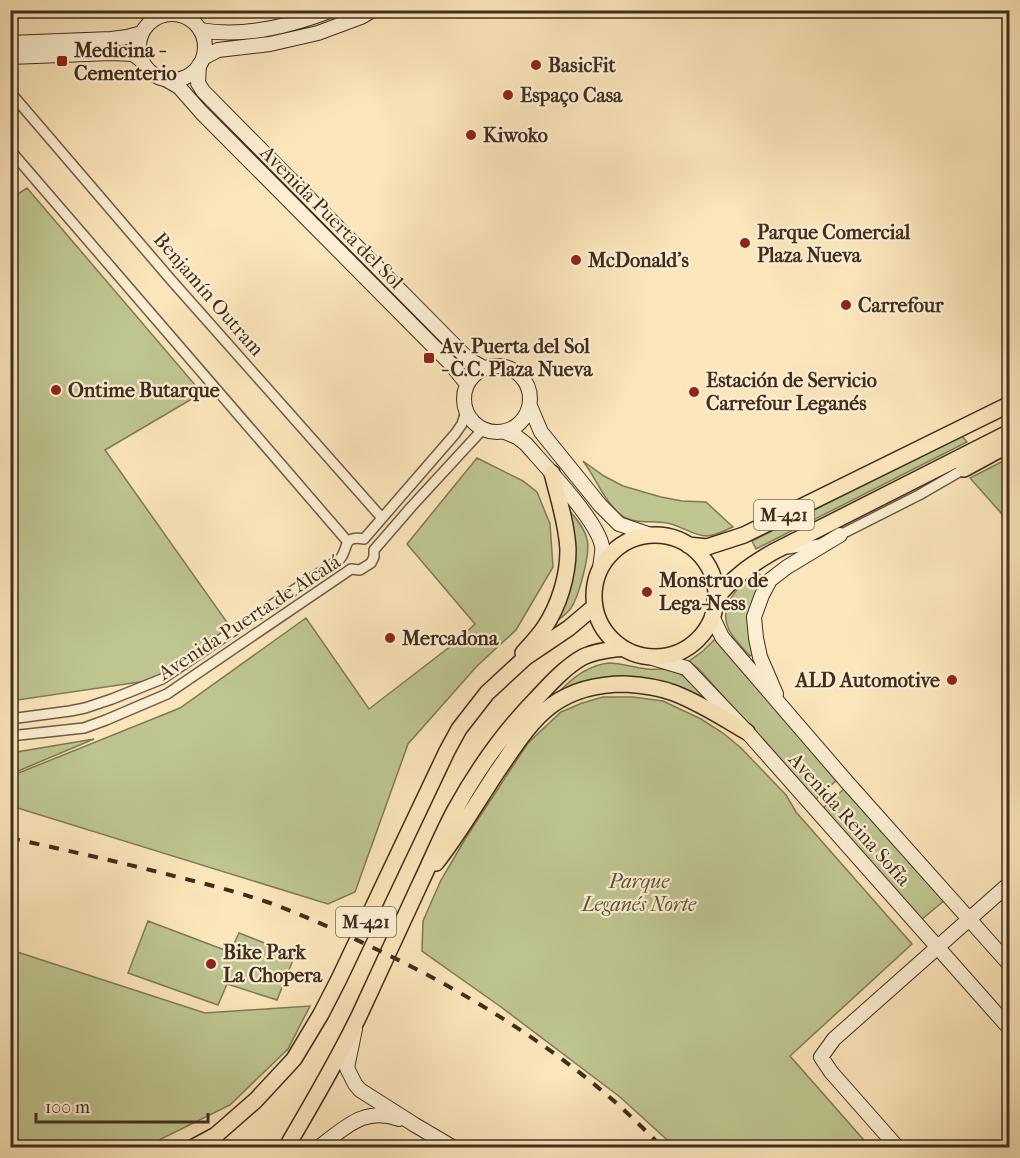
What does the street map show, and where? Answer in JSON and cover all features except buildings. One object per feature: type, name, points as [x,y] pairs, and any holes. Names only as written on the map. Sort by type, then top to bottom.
[{"type":"main road","points":[[200,30],[214,33],[256,31],[285,25],[332,10]]},
{"type":"main road","points":[[10,57],[132,54],[157,76],[167,80],[177,80],[193,72],[201,62],[218,50],[270,44],[318,33],[361,18],[373,10]]},
{"type":"main road","points":[[142,62],[139,47],[142,33],[151,21],[167,14],[177,14],[194,22],[200,30],[205,48],[201,62]]},
{"type":"main road","points":[[10,43],[111,39],[142,33]]},
{"type":"main road","name":"Avenida Puerta del Sol","points":[[201,62],[198,83],[202,91],[468,359],[484,368]]},
{"type":"main road","name":"Avenida Puerta del Sol","points":[[167,80],[178,87],[444,356],[467,384]]},
{"type":"main road","points":[[505,432],[514,428],[527,415],[531,397],[529,388],[525,380],[510,368],[502,366],[484,368],[467,384],[464,393],[466,411],[476,425],[483,429],[505,432],[517,437],[552,473],[584,513],[597,535],[602,547],[600,570]]},
{"type":"main road","name":"M-421","points":[[688,545],[707,547],[744,534],[1010,404]]},
{"type":"main road","points":[[530,406],[541,432],[600,505],[619,524],[651,535]]},
{"type":"main road","name":"M-421","points":[[716,600],[737,575],[772,552],[1010,432]]},
{"type":"main road","name":"M-421","points":[[964,469],[1010,444]]},
{"type":"main road","points":[[509,672],[544,627],[559,599],[563,585],[568,549],[552,473]]},
{"type":"main road","points":[[782,707],[759,657],[754,617],[770,580],[840,535]]},
{"type":"main road","name":"M-421","points":[[664,536],[688,545],[698,553],[709,569],[715,588],[716,600],[707,627],[691,645],[670,655],[646,656],[622,648],[600,623],[595,606],[595,588],[606,559],[615,549],[638,537],[664,536]]},
{"type":"main road","name":"M-421","points":[[192,1148],[216,1135],[256,1100],[294,1059],[339,979],[447,751],[472,711],[487,693],[526,657],[569,628],[595,606]]},
{"type":"main road","name":"Avenida Reina Sofía","points":[[712,616],[722,637],[1010,964]]},
{"type":"main road","points":[[286,1148],[318,1095],[357,1019],[456,808],[480,770],[509,728],[545,689],[574,663],[585,656],[622,648]]},
{"type":"main road","name":"Avenida Reina Sofía","points":[[646,656],[686,668],[747,732],[1010,1029]]},
{"type":"main road","points":[[420,884],[445,852],[509,753],[552,705],[567,696],[583,689],[608,685],[636,684],[656,687],[675,693],[747,732]]},
{"type":"main road","points":[[898,1148],[831,1072],[821,1057],[834,1039],[1010,883]]},
{"type":"main road","points":[[357,1019],[347,1068],[355,1084],[360,1090],[454,1148]]},
{"type":"main road","points":[[318,1148],[355,1120],[374,1114],[390,1116],[415,1125]]},
{"type":"street","name":"Benjamín Outram","points":[[10,92],[172,281],[382,518]]},
{"type":"street","points":[[10,150],[348,542]]},
{"type":"street","points":[[374,550],[370,542],[364,539],[455,434],[462,424],[466,411]]},
{"type":"street","name":"Avenida Puerta de Alcalá","points":[[10,736],[84,728],[167,694],[353,569],[360,570],[371,563],[374,550],[483,429]]},
{"type":"street","name":"M-421","points":[[772,552],[819,544],[840,535],[919,495],[964,469]]},
{"type":"street","name":"Avenida Puerta de Alcalá","points":[[10,719],[85,708],[162,679],[340,560],[348,542],[357,538],[364,539]]},
{"type":"street","points":[[344,555],[345,562],[353,569]]},
{"type":"green space","points":[[27,188],[202,393],[105,450],[231,628],[153,680],[11,701],[10,199]]},
{"type":"green space","points":[[962,436],[967,442],[756,549],[752,541]]},
{"type":"green space","points":[[477,458],[523,481],[537,492],[550,524],[553,567],[516,630],[477,666],[408,744],[355,892],[328,904],[11,806],[11,776],[180,708],[306,618],[369,709],[456,642],[475,624],[407,544]]},
{"type":"green space","points":[[1009,458],[1009,522],[970,478]]},
{"type":"green space","points":[[583,461],[623,486],[661,497],[706,502],[733,527],[707,536],[667,523],[626,518],[610,503]]},
{"type":"green space","points":[[567,507],[586,534],[587,554],[574,602],[567,613],[553,623]]},
{"type":"green space","points":[[757,571],[764,580],[753,654],[750,656],[729,630],[726,612],[732,596]]},
{"type":"green space","points":[[715,639],[838,779],[815,800],[699,669],[689,661]]},
{"type":"green space","points":[[609,663],[671,670],[681,674],[704,697],[703,699],[663,684],[560,691],[582,672]]},
{"type":"green space","name":"Parque Leganés Norte","points":[[603,697],[633,697],[663,701],[701,719],[723,733],[741,748],[786,795],[796,812],[912,944],[790,1056],[870,1147],[675,1147],[620,1097],[501,1007],[422,951],[423,921],[441,880],[528,743],[561,712]]},
{"type":"green space","points":[[94,739],[11,774],[11,753]]},
{"type":"green space","points":[[846,787],[945,900],[921,920],[822,809]]},
{"type":"green space","name":"Bike Park La Chopera","points":[[148,921],[230,952],[239,933],[295,955],[277,1000],[227,984],[218,1005],[128,973]]},
{"type":"green space","points":[[11,950],[205,1013],[310,1006],[288,1049],[230,1105],[145,1147],[11,1147]]},
{"type":"railway","points":[[10,838],[246,895],[298,914],[368,945],[473,1001],[532,1038],[614,1101],[663,1148]]},
{"type":"place","name":"Medicina - Cementerio","points":[[62,61]]},
{"type":"place","name":"BasicFit","points":[[536,65]]},
{"type":"place","name":"Espaço Casa","points":[[508,95]]},
{"type":"place","name":"Kiwoko","points":[[471,135]]},
{"type":"place","name":"Parque Comercial Plaza Nueva","points":[[745,243]]},
{"type":"place","name":"McDonald's","points":[[576,260]]},
{"type":"place","name":"Carrefour","points":[[846,305]]},
{"type":"place","name":"Av. Puerta del Sol - C.C. Plaza Nueva","points":[[429,358]]},
{"type":"place","name":"Ontime Butarque","points":[[56,390]]},
{"type":"place","name":"Estación de Servicio Carrefour Leganés","points":[[694,392]]},
{"type":"place","name":"Monstruo de Lega-Ness","points":[[647,592]]},
{"type":"place","name":"Mercadona","points":[[390,638]]},
{"type":"place","name":"ALD Automotive","points":[[952,680]]},
{"type":"place","name":"Bike Park La Chopera","points":[[211,964]]}]
